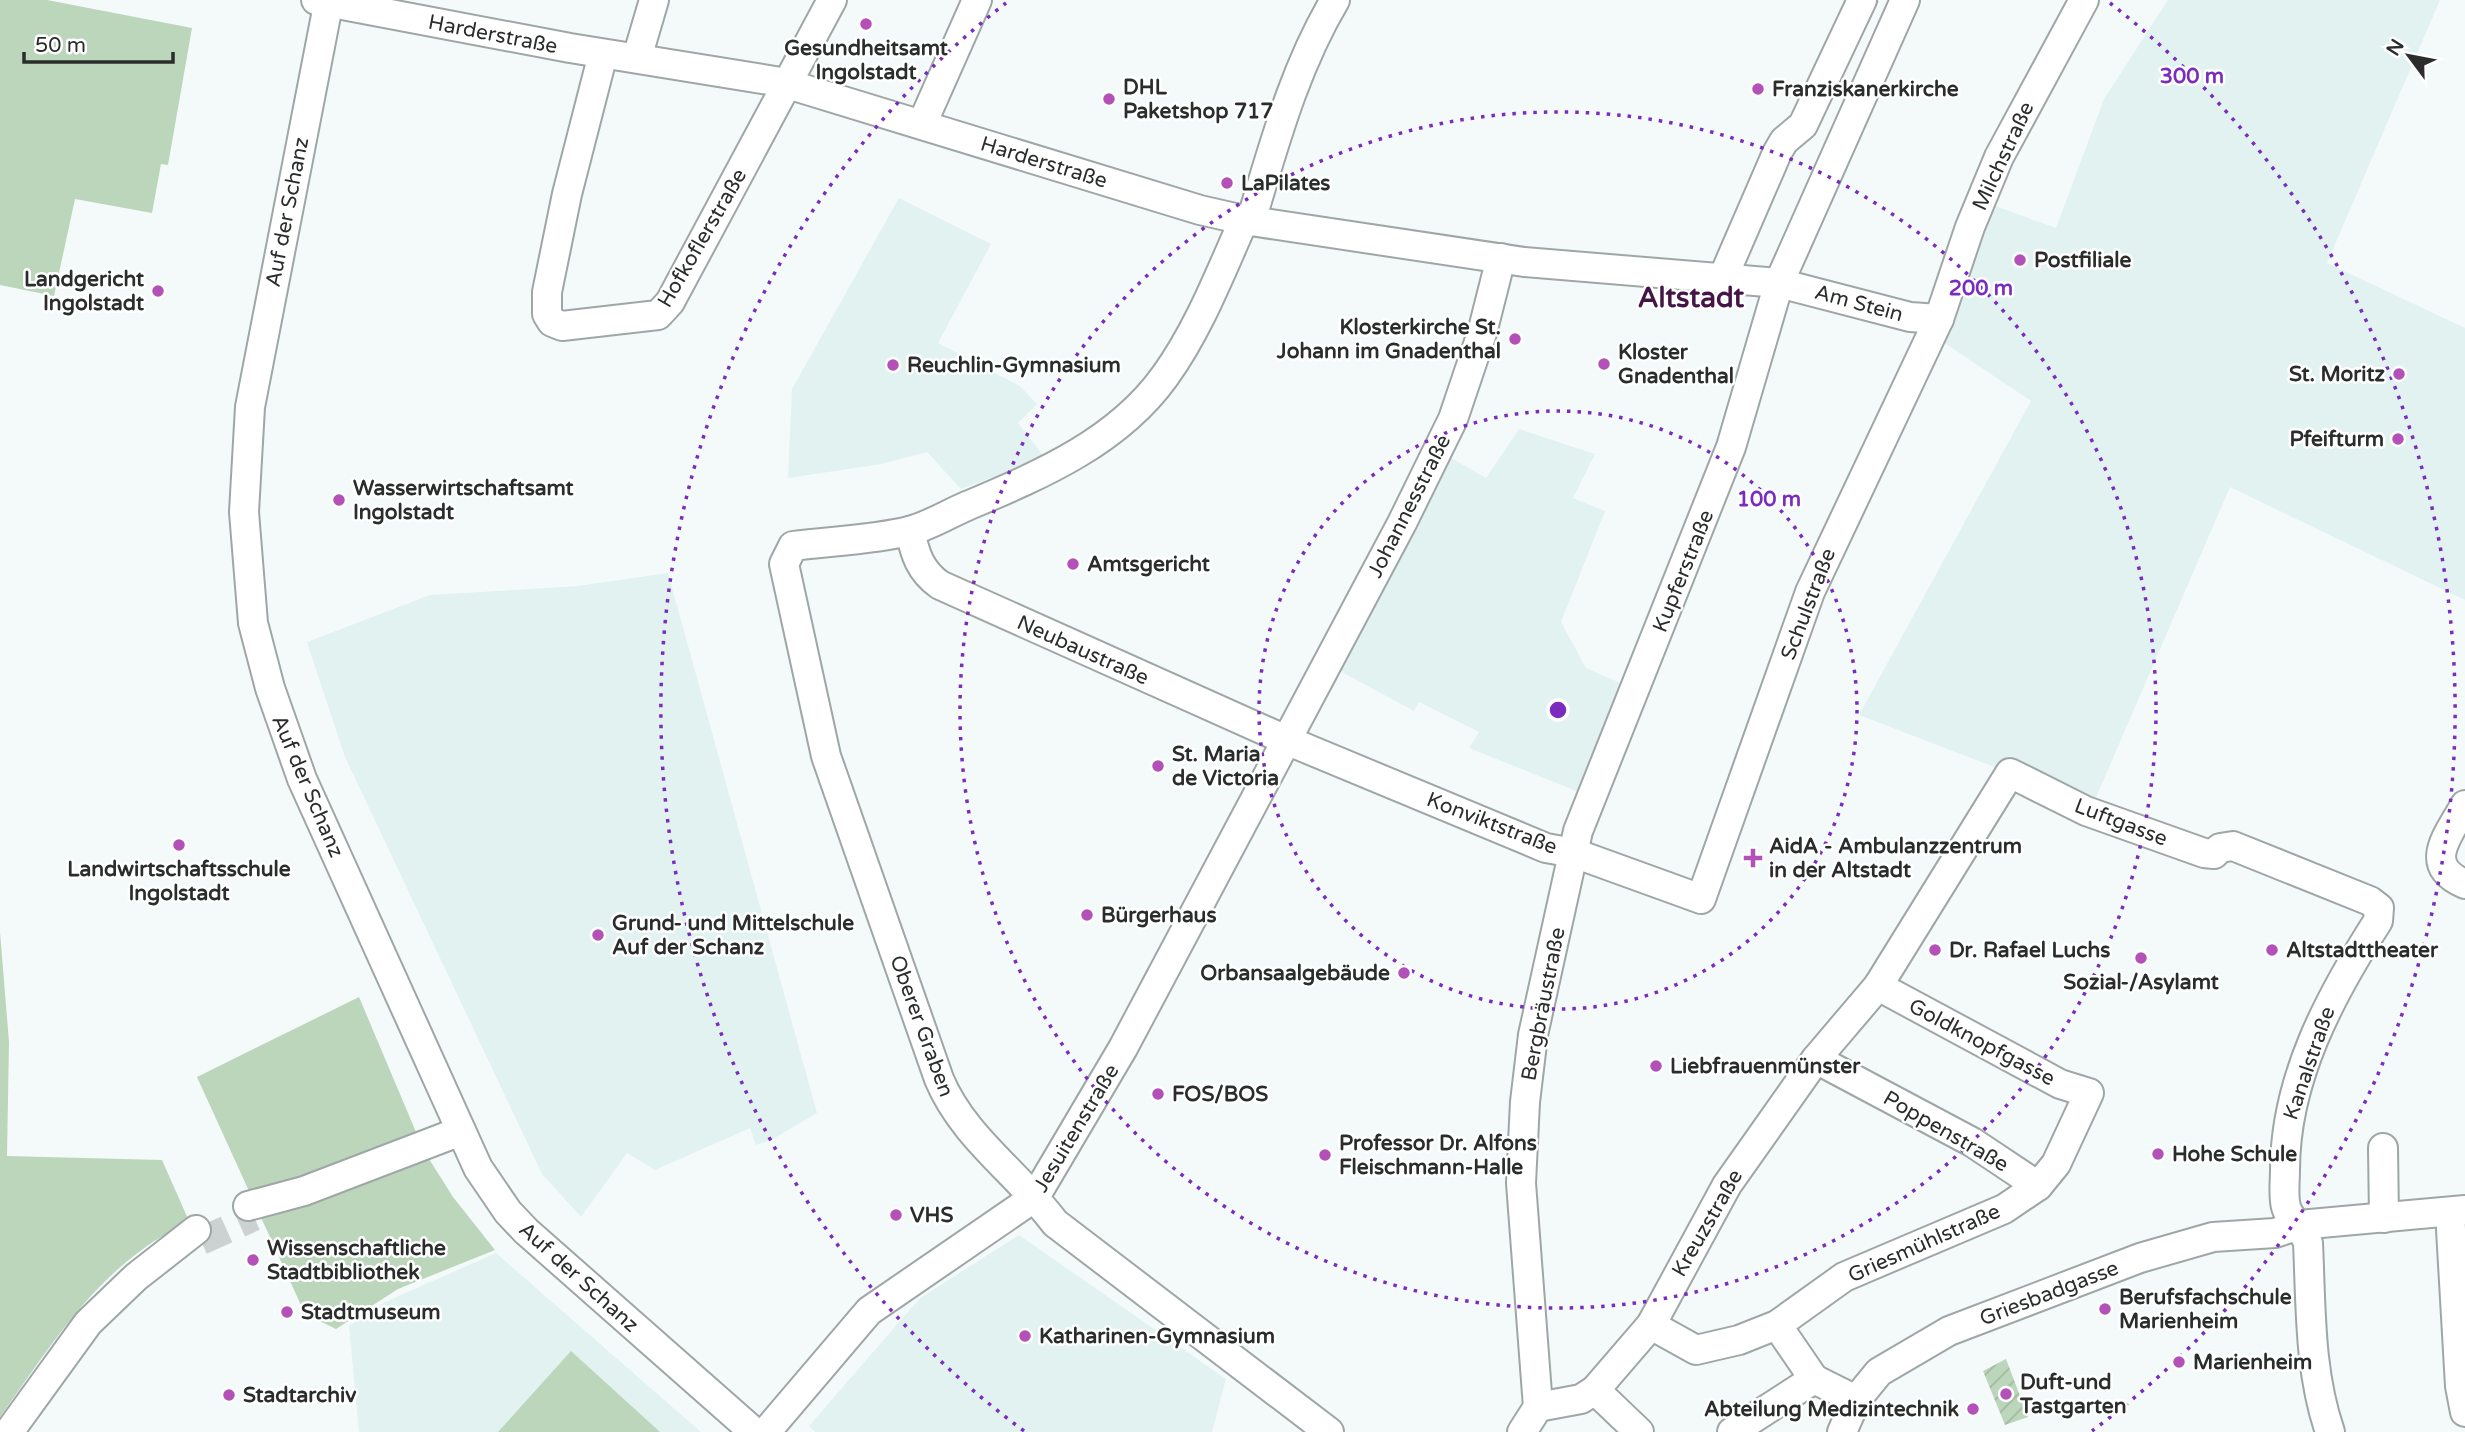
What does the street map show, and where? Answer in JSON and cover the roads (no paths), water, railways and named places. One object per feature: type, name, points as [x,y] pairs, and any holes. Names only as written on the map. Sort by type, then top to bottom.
[{"type":"street","points":[[637,58],[654,0]]},
{"type":"street","points":[[790,84],[832,0]]},
{"type":"street","points":[[922,124],[977,0]]},
{"type":"street","points":[[910,531],[1069,460],[1116,426],[1144,400],[1181,351],[1248,220],[1287,100],[1315,33],[1335,0]]},
{"type":"street","points":[[1722,280],[1777,153],[1803,125],[1862,0]]},
{"type":"street","name":"Kupferstraße","points":[[1574,853],[1578,831],[1731,447],[1779,284],[1905,0]]},
{"type":"street","name":"Milchstraße","points":[[1939,319],[1970,227],[1999,157],[2084,0]]},
{"type":"street","name":"Harderstraße","points":[[324,1],[603,54],[790,84],[1200,210],[1248,220],[1501,258],[1779,284]]},
{"type":"street","name":"Auf der Schanz","points":[[324,1],[250,407],[244,512],[253,623],[278,716],[302,779],[478,1168],[526,1231],[754,1432]]},
{"type":"street","name":"Hofkoflerstraße","points":[[603,54],[567,194],[547,292],[548,314],[552,322],[562,326],[636,320],[658,315],[790,84]]},
{"type":"street","name":"Johannesstraße","points":[[1286,740],[1402,523],[1453,419],[1482,333],[1501,258]]},
{"type":"street","name":"Am Stein","points":[[1779,284],[1910,317],[1939,319]]},
{"type":"street","name":"Schulstraße","points":[[1701,899],[1810,592],[1939,319]]},
{"type":"street","name":"Oberer Graben","points":[[910,531],[793,546],[787,554],[786,576],[825,756],[939,1079],[959,1119],[1035,1197],[1055,1223],[1329,1432]]},
{"type":"street","name":"Neubaustraße","points":[[910,531],[926,575],[940,585],[1286,740]]},
{"type":"street","name":"Konviktstraße","points":[[1286,740],[1546,848],[1574,853],[1701,899]]},
{"type":"street","name":"Jesuitenstraße","points":[[766,1432],[869,1311],[1035,1197],[1123,1048],[1286,740]]},
{"type":"street","name":"Luftgasse","points":[[2010,773],[2086,811],[2204,853],[2214,854],[2220,848],[2233,846],[2370,901],[2379,908]]},
{"type":"street","name":"Kreuzstraße","points":[[1538,1408],[1581,1399],[1595,1390],[1651,1325],[1727,1185],[1816,1059],[1878,986],[2010,773]]},
{"type":"street","points":[[2465,805],[2445,842],[2442,869],[2449,877],[2465,884]]},
{"type":"street","name":"Bergbräustraße","points":[[1538,1408],[1521,1183],[1525,1102],[1533,1035],[1574,853]]},
{"type":"street","name":"Kanalstraße","points":[[2330,1432],[2321,1401],[2312,1348],[2308,1243],[2285,1206],[2286,1136],[2290,1115],[2325,1012],[2378,921],[2379,908]]},
{"type":"street","name":"Goldknopfgasse","points":[[1878,986],[2060,1084],[2089,1093],[2056,1164],[2038,1186]]},
{"type":"street","name":"Poppenstraße","points":[[1816,1059],[1972,1142],[2038,1186]]},
{"type":"street","points":[[251,1212],[461,1131]]},
{"type":"street","points":[[2383,1148],[2384,1219]]},
{"type":"street","name":"Griesmühlstraße","points":[[1651,1325],[1696,1350],[1739,1340],[1777,1325],[1844,1277],[1993,1214],[2038,1186]]},
{"type":"street","points":[[2457,1211],[2460,1386],[2465,1412]]},
{"type":"street","name":"Griesbadgasse","points":[[1842,1432],[1856,1400],[1879,1372],[1912,1351],[1962,1326],[2140,1258],[2213,1237],[2275,1233],[2299,1225],[2457,1211]]},
{"type":"street","points":[[9,1432],[88,1323],[149,1266],[198,1236]]},
{"type":"street","points":[[1777,1325],[1814,1379],[1856,1400]]},
{"type":"street","points":[[1732,1432],[1814,1379]]},
{"type":"street","points":[[1595,1390],[1639,1432]]},
{"type":"street","points":[[1522,1432],[1538,1408]]},
{"type":"tunnel","points":[[201,1241],[254,1217]]},
{"type":"place","name":"Gesundheitsamt Ingolstadt","points":[[866,24]]},
{"type":"place","name":"Franziskanerkirche","points":[[1758,89]]},
{"type":"place","name":"DHL Paketshop 717","points":[[1109,99]]},
{"type":"place","name":"LaPilates","points":[[1227,183]]},
{"type":"place","name":"Postfiliale","points":[[2020,260]]},
{"type":"place","name":"Landgericht Ingolstadt","points":[[158,291]]},
{"type":"place","name":"Klosterkirche St. Johann im Gnadenthal","points":[[1515,339]]},
{"type":"place","name":"Kloster Gnadenthal","points":[[1604,364]]},
{"type":"place","name":"Reuchlin-Gymnasium","points":[[893,365]]},
{"type":"place","name":"St. Moritz","points":[[2399,374]]},
{"type":"place","name":"Pfeifturm","points":[[2398,439]]},
{"type":"place","name":"Wasserwirtschaftsamt Ingolstadt","points":[[339,500]]},
{"type":"place","name":"Amtsgericht","points":[[1073,564]]},
{"type":"place","name":"St. Maria de Victoria","points":[[1158,766]]},
{"type":"place","name":"Landwirtschaftsschule Ingolstadt","points":[[179,845]]},
{"type":"place","name":"AidA - Ambulanzzentrum in der Altstadt","points":[[1753,858]]},
{"type":"place","name":"Bürgerhaus","points":[[1087,915]]},
{"type":"place","name":"Grund- und Mittelschule Auf der Schanz","points":[[598,935]]},
{"type":"place","name":"Dr. Rafael Luchs","points":[[1935,950]]},
{"type":"place","name":"Altstadttheater","points":[[2272,950]]},
{"type":"place","name":"Sozial-/Asylamt","points":[[2141,958]]},
{"type":"place","name":"Orbansaalgebäude","points":[[1404,973]]},
{"type":"place","name":"Liebfrauenmünster","points":[[1656,1066]]},
{"type":"place","name":"FOS/BOS","points":[[1158,1094]]},
{"type":"place","name":"Hohe Schule","points":[[2158,1154]]},
{"type":"place","name":"Professor Dr. Alfons Fleischmann-Halle","points":[[1325,1155]]},
{"type":"place","name":"VHS","points":[[896,1215]]},
{"type":"place","name":"Wissenschaftliche Stadtbibliothek","points":[[253,1260]]},
{"type":"place","name":"Berufsfachschule Marienheim","points":[[2105,1309]]},
{"type":"place","name":"Stadtmuseum","points":[[287,1312]]},
{"type":"place","name":"Katharinen-Gymnasium","points":[[1025,1336]]},
{"type":"place","name":"Marienheim","points":[[2179,1362]]},
{"type":"place","name":"Duft-und Tastgarten","points":[[2006,1394]]},
{"type":"place","name":"Stadtarchiv","points":[[229,1395]]},
{"type":"place","name":"Abteilung Medizintechnik","points":[[1973,1409]]},
{"type":"district","name":"Altstadt","points":[[1691,297]]}]
